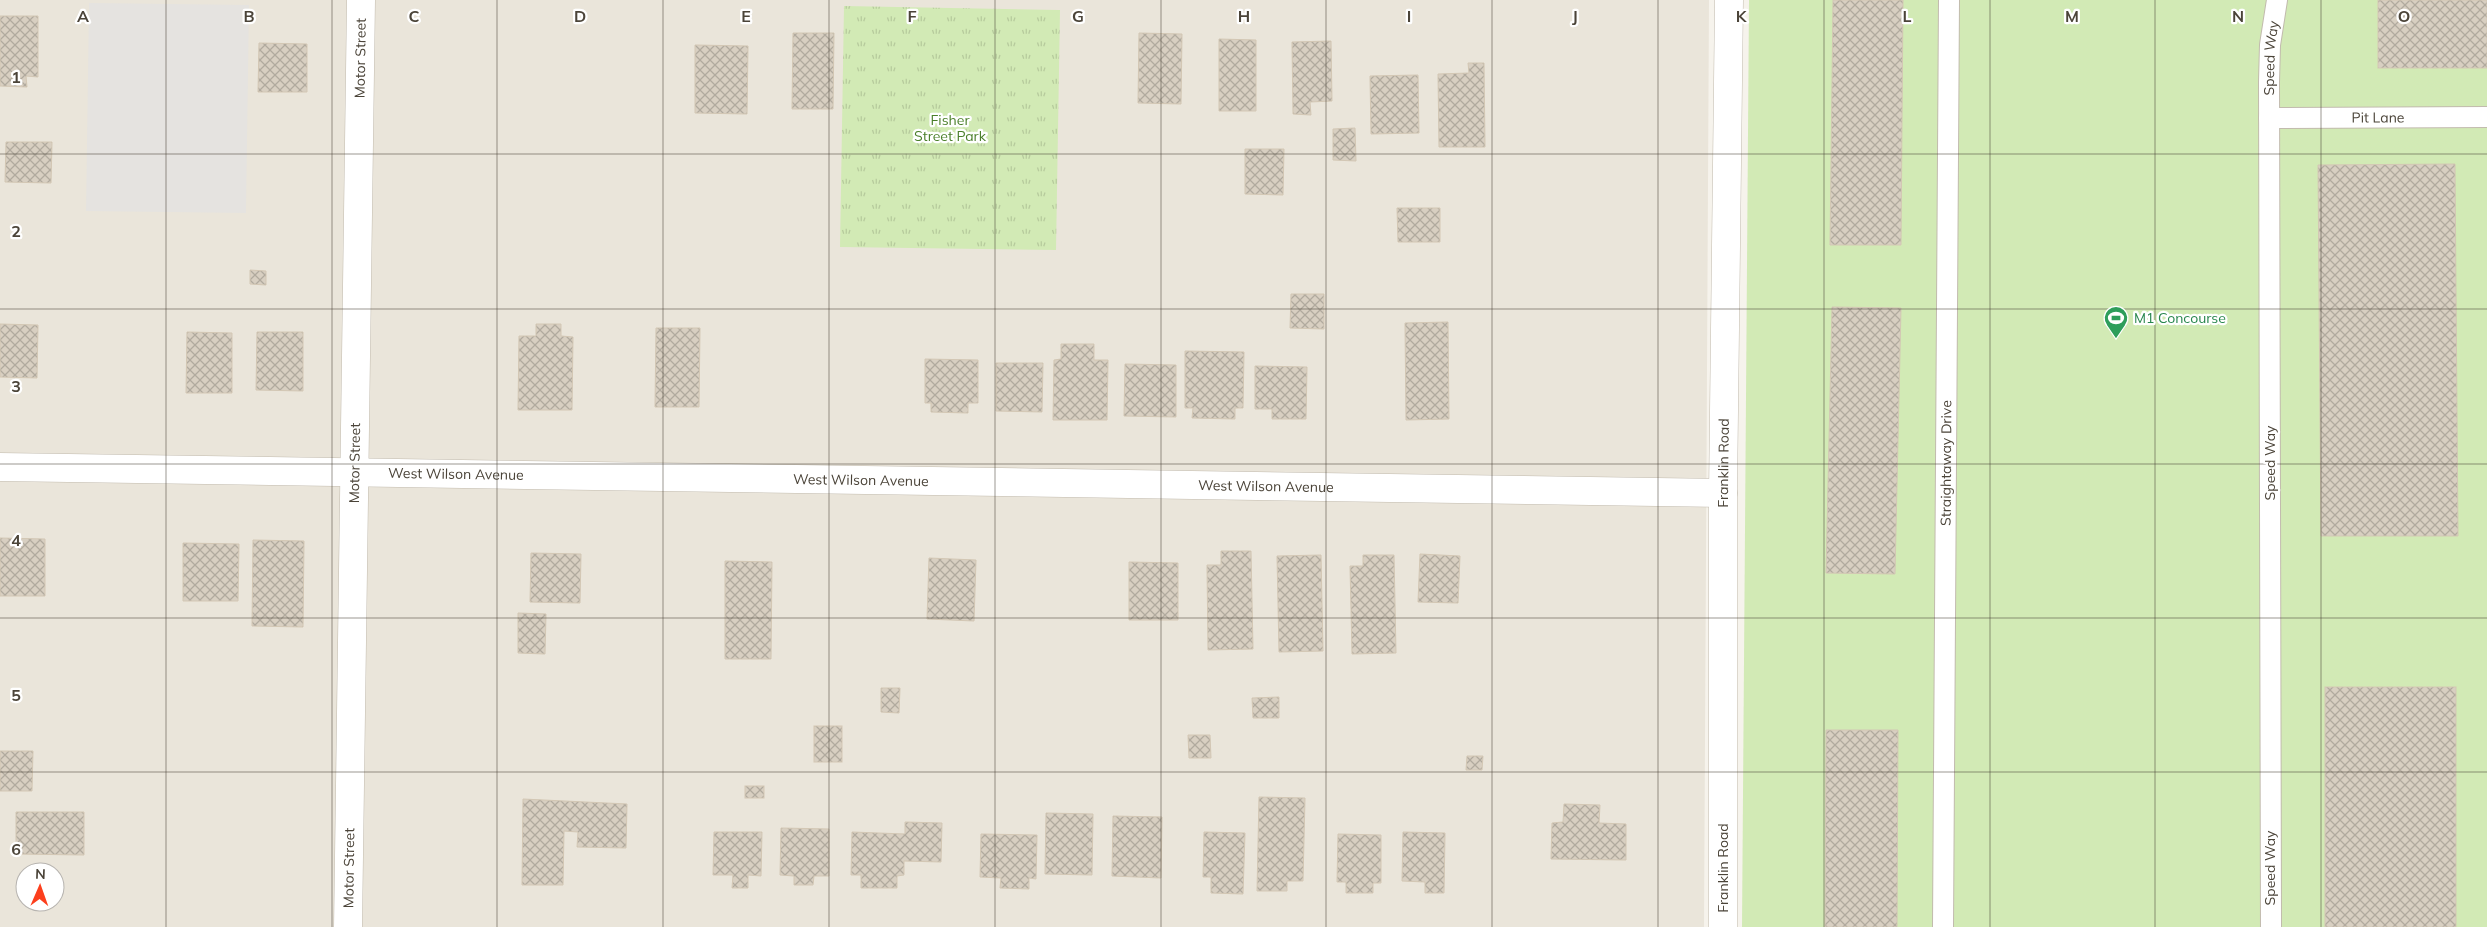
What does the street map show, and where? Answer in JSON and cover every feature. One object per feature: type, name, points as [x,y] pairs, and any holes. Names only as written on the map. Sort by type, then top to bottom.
[{"type":"street","name":"Motor Street","points":[[348,927],[361,0]]},
{"type":"street","name":"Franklin Road","points":[[1723,927],[1723,493],[1729,0]]},
{"type":"street","name":"West Wilson Avenue","points":[[0,467],[1723,493]]},
{"type":"lane","name":"Straightaway Drive","points":[[1943,927],[1949,0]]},
{"type":"lane","name":"Speed Way","points":[[2271,927],[2269,118],[2270,45],[2277,0]]},
{"type":"lane","name":"Pit Lane","points":[[2269,118],[2487,117]]},
{"type":"shaded area","points":[[0,0],[1709,0],[1704,927],[0,927]]},
{"type":"shaded area","points":[[89,3],[249,5],[246,213],[86,211]]},
{"type":"green space","name":"M1 Concourse","points":[[1749,0],[2487,0],[2487,927],[1742,927]]},
{"type":"green space","name":"Fisher Street Park","points":[[844,6],[1060,10],[1056,250],[840,247]]},
{"type":"building","points":[[1833,0],[1903,0],[1901,245],[1830,245]]},
{"type":"building","points":[[2378,0],[2487,0],[2487,68],[2378,68]]},
{"type":"building","points":[[0,16],[38,16],[38,77],[26,76],[27,87],[0,86]]},
{"type":"building","points":[[793,33],[834,33],[833,109],[792,109]]},
{"type":"building","points":[[1139,33],[1182,34],[1181,104],[1138,103]]},
{"type":"building","points":[[1219,39],[1256,40],[1256,111],[1219,111]]},
{"type":"building","points":[[1331,41],[1332,101],[1310,102],[1311,115],[1293,114],[1292,42]]},
{"type":"building","points":[[259,43],[307,44],[307,92],[258,92]]},
{"type":"building","points":[[695,45],[748,46],[747,114],[695,113]]},
{"type":"building","points":[[1468,63],[1484,63],[1485,147],[1439,147],[1438,74],[1469,73]]},
{"type":"building","points":[[1418,75],[1419,133],[1371,134],[1370,76]]},
{"type":"building","points":[[1355,128],[1356,161],[1333,160],[1333,129]]},
{"type":"building","points":[[6,142],[52,142],[51,183],[5,182]]},
{"type":"building","points":[[1245,149],[1284,149],[1283,195],[1245,194]]},
{"type":"building","points":[[2455,164],[2458,536],[2321,536],[2318,165]]},
{"type":"building","points":[[1397,208],[1440,208],[1440,242],[1398,242]]},
{"type":"building","points":[[250,270],[266,271],[266,285],[250,284]]},
{"type":"building","points":[[1291,294],[1324,294],[1324,329],[1290,328]]},
{"type":"building","points":[[1832,307],[1901,308],[1895,574],[1826,573]]},
{"type":"building","points":[[1448,322],[1449,419],[1406,420],[1405,323]]},
{"type":"building","points":[[0,324],[38,325],[37,378],[0,377]]},
{"type":"building","points":[[536,324],[561,324],[561,336],[573,337],[572,410],[518,410],[519,336],[536,336]]},
{"type":"building","points":[[656,328],[700,328],[699,407],[655,407]]},
{"type":"building","points":[[187,332],[232,333],[232,393],[186,393]]},
{"type":"building","points":[[257,332],[303,332],[303,391],[256,390]]},
{"type":"building","points":[[1061,344],[1094,344],[1094,360],[1108,360],[1107,420],[1053,420],[1054,360],[1061,359]]},
{"type":"building","points":[[1185,351],[1244,352],[1243,408],[1235,408],[1235,419],[1192,418],[1193,408],[1185,408]]},
{"type":"building","points":[[925,359],[978,360],[978,403],[968,403],[968,413],[931,412],[931,403],[925,403]]},
{"type":"building","points":[[996,363],[1043,363],[1042,412],[996,411]]},
{"type":"building","points":[[1125,364],[1176,365],[1176,417],[1124,416]]},
{"type":"building","points":[[1255,366],[1307,367],[1306,419],[1272,419],[1272,409],[1255,409]]},
{"type":"building","points":[[0,538],[45,539],[45,596],[0,596]]},
{"type":"building","points":[[253,540],[304,541],[303,627],[252,626]]},
{"type":"building","points":[[183,543],[239,544],[238,601],[183,601]]},
{"type":"building","points":[[1221,551],[1251,551],[1253,649],[1208,650],[1207,565],[1221,565]]},
{"type":"building","points":[[531,553],[581,554],[580,603],[530,602]]},
{"type":"building","points":[[1420,554],[1460,556],[1458,603],[1418,602]]},
{"type":"building","points":[[1321,555],[1323,651],[1279,652],[1277,556]]},
{"type":"building","points":[[1363,555],[1394,555],[1396,653],[1352,654],[1350,566],[1363,566]]},
{"type":"building","points":[[929,558],[976,560],[974,621],[927,619]]},
{"type":"building","points":[[725,561],[772,562],[771,659],[725,659]]},
{"type":"building","points":[[1129,562],[1178,563],[1178,620],[1129,620]]},
{"type":"building","points":[[518,613],[546,614],[545,654],[518,653]]},
{"type":"building","points":[[2325,687],[2456,687],[2456,927],[2325,927]]},
{"type":"building","points":[[881,688],[900,688],[899,713],[881,712]]},
{"type":"building","points":[[1279,697],[1279,718],[1253,718],[1252,698]]},
{"type":"building","points":[[814,726],[842,726],[842,762],[814,762]]},
{"type":"building","points":[[1826,730],[1898,730],[1897,927],[1825,927]]},
{"type":"building","points":[[1188,735],[1210,735],[1211,758],[1189,758]]},
{"type":"building","points":[[0,751],[33,751],[32,791],[0,791]]},
{"type":"building","points":[[1467,756],[1483,756],[1482,770],[1466,770]]},
{"type":"building","points":[[745,786],[764,786],[764,798],[745,798]]},
{"type":"building","points":[[1259,797],[1305,798],[1303,881],[1287,881],[1287,891],[1257,891]]},
{"type":"building","points":[[523,799],[627,804],[626,848],[577,847],[578,832],[564,831],[563,885],[522,885]]},
{"type":"building","points":[[1564,804],[1600,805],[1599,823],[1626,824],[1626,860],[1551,859],[1552,823],[1563,822]]},
{"type":"building","points":[[16,812],[84,812],[84,855],[16,854]]},
{"type":"building","points":[[1046,813],[1093,814],[1092,875],[1045,874]]},
{"type":"building","points":[[1113,816],[1162,817],[1161,878],[1112,876]]},
{"type":"building","points":[[905,822],[942,823],[941,862],[904,861],[904,875],[897,876],[897,888],[861,888],[861,875],[851,875],[852,832],[905,834]]},
{"type":"building","points":[[781,828],[829,829],[829,876],[814,876],[813,885],[794,885],[794,876],[780,875]]},
{"type":"building","points":[[714,832],[762,832],[761,876],[748,875],[748,888],[732,888],[733,875],[713,875]]},
{"type":"building","points":[[1204,832],[1245,833],[1243,894],[1211,893],[1211,877],[1203,877]]},
{"type":"building","points":[[1403,832],[1445,833],[1444,893],[1425,893],[1425,882],[1402,881]]},
{"type":"building","points":[[981,834],[1037,835],[1036,879],[1029,878],[1029,889],[1000,888],[1001,878],[980,877]]},
{"type":"building","points":[[1338,834],[1381,835],[1381,883],[1373,883],[1373,893],[1346,893],[1346,882],[1337,882]]},
{"type":"place","name":"M1 Concourse","points":[[2116,339]]}]
